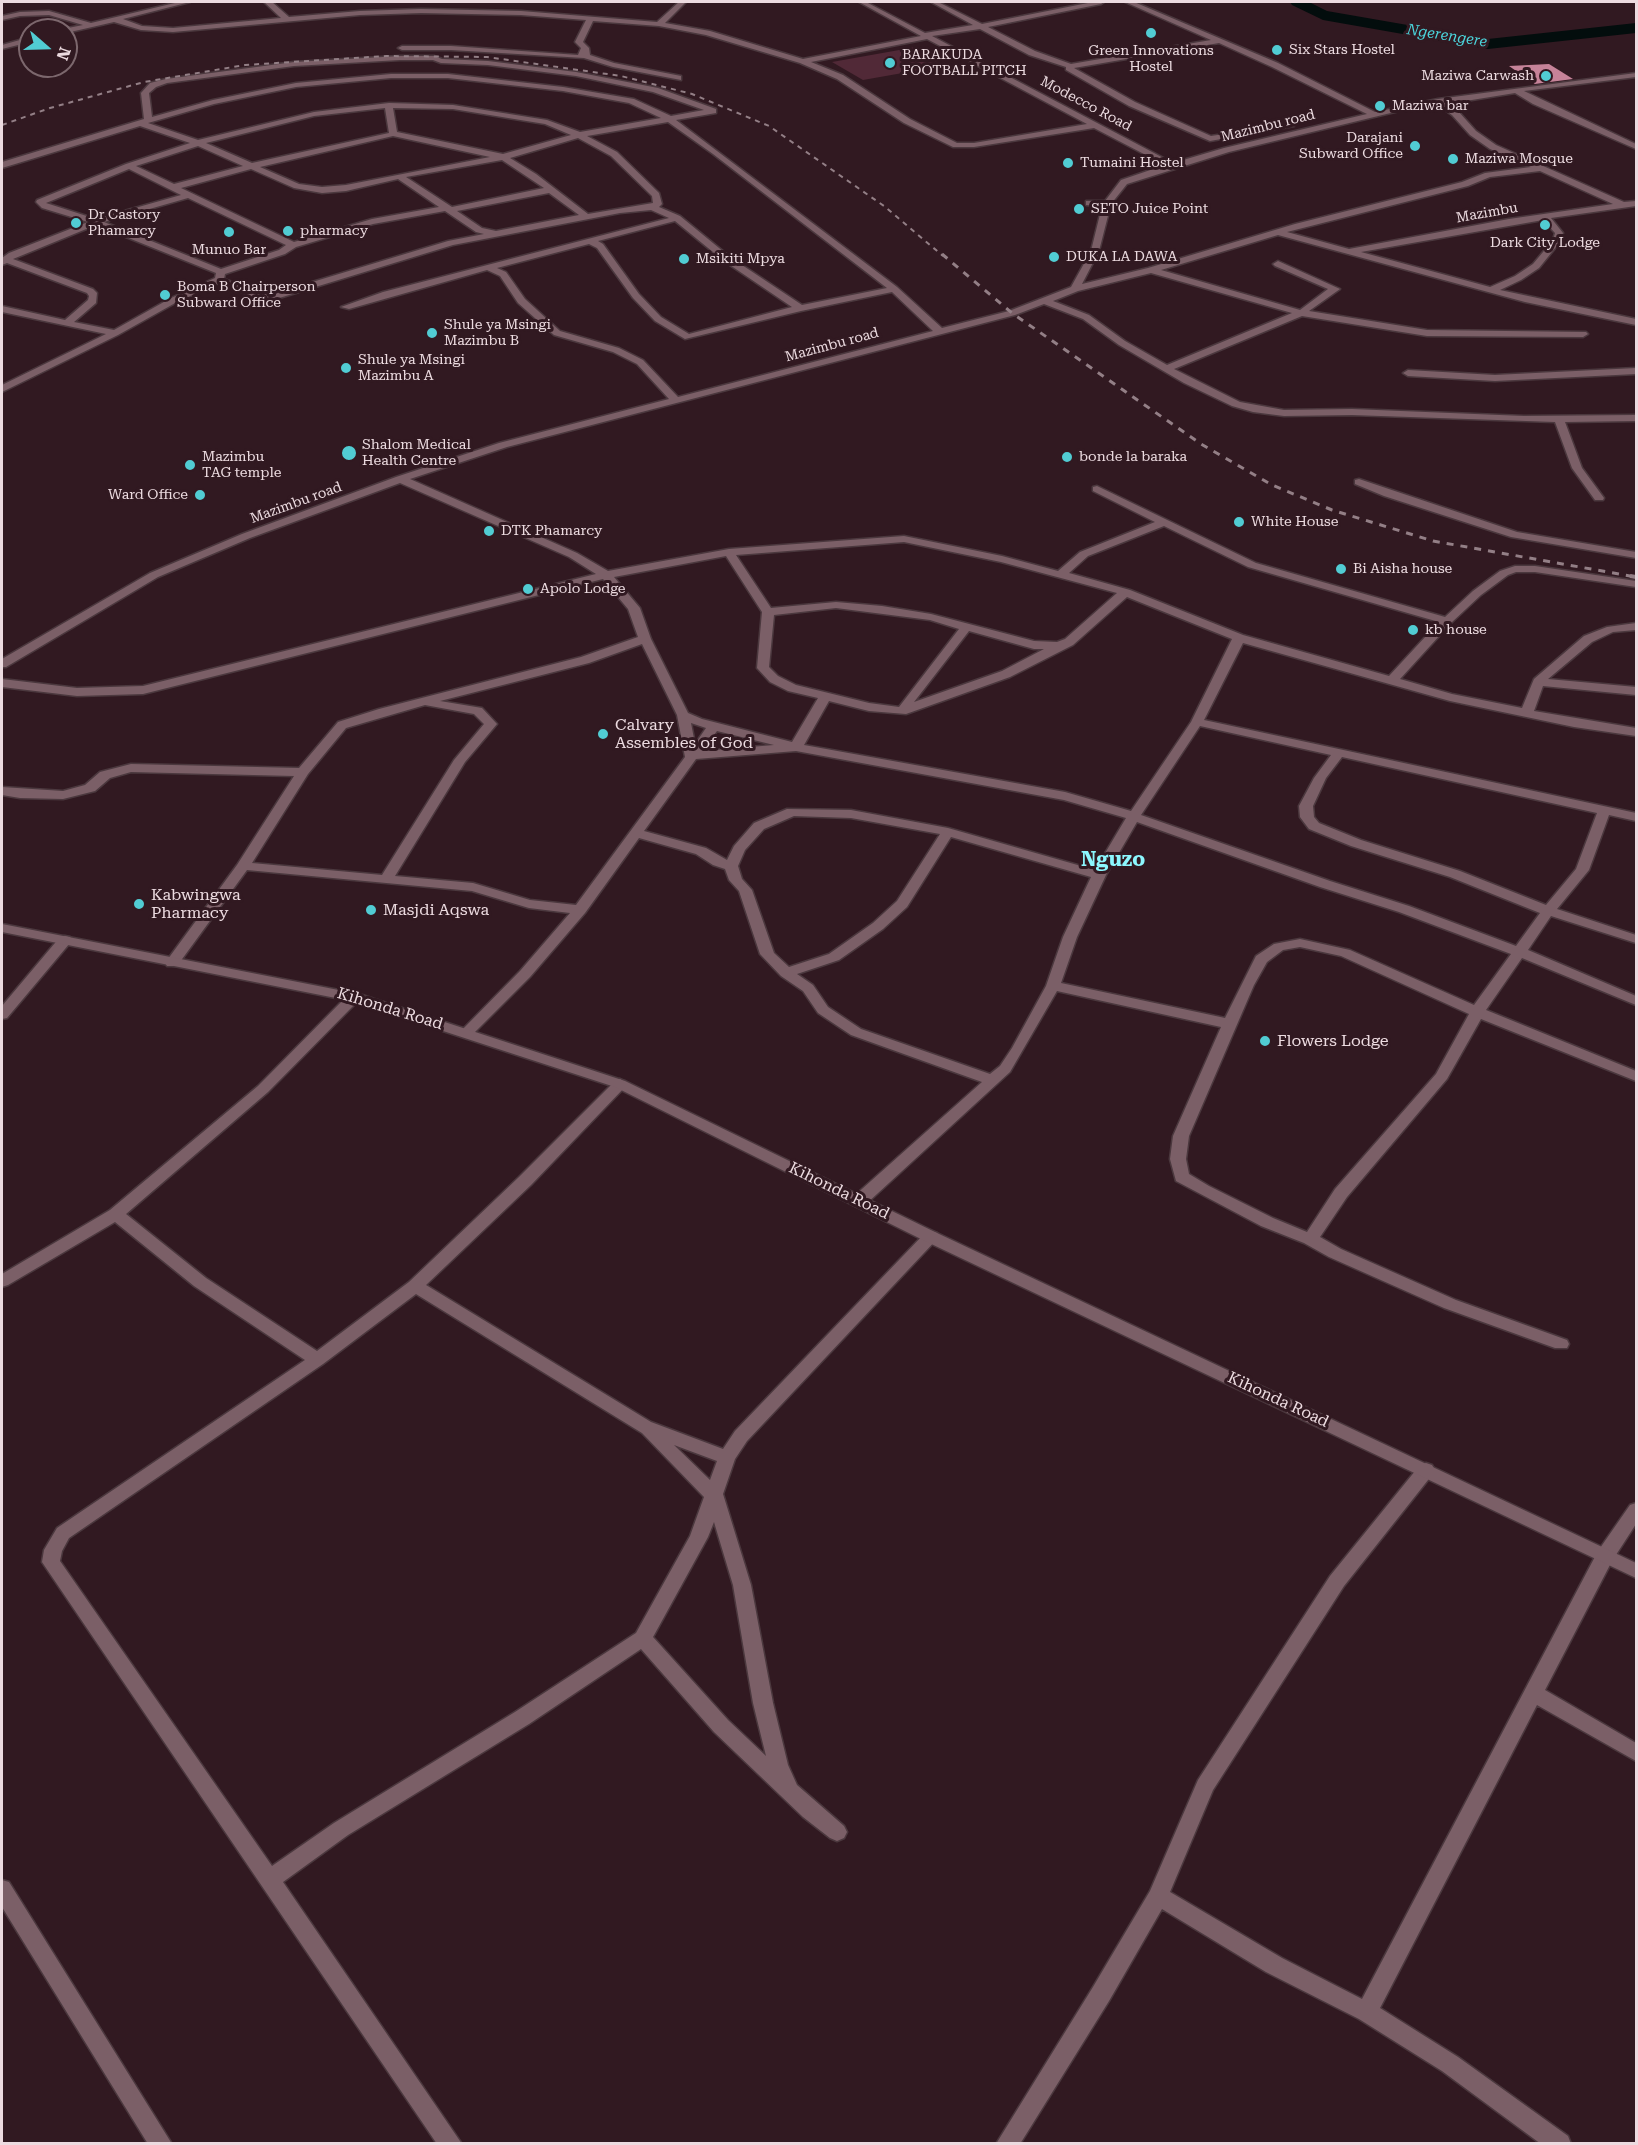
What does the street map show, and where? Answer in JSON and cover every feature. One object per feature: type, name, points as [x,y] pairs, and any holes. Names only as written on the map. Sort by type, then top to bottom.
[{"type":"street","points":[[78,28],[186,2]]},
{"type":"street","points":[[268,2],[288,20]]},
{"type":"street","points":[[413,2],[421,11]]},
{"type":"street","points":[[659,24],[683,2]]},
{"type":"street","name":"Modecco Road","points":[[861,2],[1170,165]]},
{"type":"street","points":[[934,2],[1032,53],[1071,66],[1220,41]]},
{"type":"street","points":[[803,61],[1101,2]]},
{"type":"street","points":[[1130,2],[1275,65],[1374,115]]},
{"type":"street","points":[[521,13],[529,7]]},
{"type":"street","points":[[259,22],[280,11]]},
{"type":"street","points":[[114,20],[141,28],[165,30],[360,13],[421,11],[521,13],[659,24],[707,33],[803,61],[840,77],[907,121],[956,145],[974,145],[1097,125]]},
{"type":"street","points":[[2,18],[20,14],[49,14],[91,25]]},
{"type":"street","points":[[584,54],[585,48],[579,42],[591,19]]},
{"type":"street","points":[[2,47],[18,43]]},
{"type":"street","points":[[393,48],[451,48],[574,57],[584,54]]},
{"type":"street","points":[[584,54],[613,65],[678,78]]},
{"type":"street","points":[[400,58],[488,63],[586,75],[655,90],[713,111],[579,135],[503,157],[346,188],[322,190],[297,186],[144,122],[145,93],[153,84],[294,64],[400,58]]},
{"type":"street","points":[[1071,66],[1069,68],[1132,104],[1213,139],[1361,110]]},
{"type":"street","name":"Mazimbu road","points":[[2,664],[154,575],[246,536],[400,479],[503,445],[1012,313],[1075,289],[1095,251],[1107,204],[1124,182],[1170,165],[1438,101],[1636,75]]},
{"type":"street","points":[[2,165],[52,148],[213,102],[296,85],[391,76],[448,76],[552,88],[632,101],[668,118],[716,152],[894,289],[939,331]]},
{"type":"street","points":[[1516,90],[1536,102],[1636,147]]},
{"type":"street","points":[[1438,101],[1455,113],[1473,133],[1493,147],[1622,204]]},
{"type":"street","points":[[389,105],[393,134]]},
{"type":"street","points":[[389,105],[442,106],[530,118],[579,135],[614,154],[628,166],[656,195],[658,204],[652,207],[585,216],[499,232],[422,251],[284,294],[257,295],[220,276],[96,222],[45,206],[40,202],[129,166],[198,143],[314,114],[389,105]]},
{"type":"street","points":[[173,188],[252,166],[393,134],[503,157],[533,176],[585,216]]},
{"type":"street","points":[[129,166],[293,245]]},
{"type":"street","points":[[1075,289],[1150,270],[1277,232],[1465,184],[1488,175],[1542,168]]},
{"type":"street","points":[[399,176],[482,231],[499,232]]},
{"type":"street","points":[[2,386],[22,379],[116,333],[220,276],[282,252],[293,245],[372,222],[549,190]]},
{"type":"street","points":[[5,257],[96,222],[189,195]]},
{"type":"street","points":[[1089,203],[1107,204]]},
{"type":"street","name":"Mazimbu","points":[[1346,252],[1622,204],[1636,204]]},
{"type":"street","points":[[652,207],[677,218],[735,265],[800,308]]},
{"type":"street","points":[[346,307],[386,294],[677,218]]},
{"type":"street","points":[[1491,290],[1518,278],[1536,266],[1557,240],[1559,233],[1545,218]]},
{"type":"street","points":[[1277,232],[1558,307],[1636,321]]},
{"type":"street","points":[[591,242],[600,246],[636,296],[658,319],[688,338],[800,308],[894,289]]},
{"type":"street","points":[[5,257],[90,291],[94,295],[93,301],[68,322]]},
{"type":"street","points":[[1167,368],[1300,313],[1335,289],[1278,264]]},
{"type":"street","points":[[489,268],[503,274],[521,301],[557,333],[616,350],[640,362],[675,399]]},
{"type":"street","points":[[1150,270],[1300,313],[1427,333],[1583,334]]},
{"type":"street","points":[[1045,301],[1086,317],[1122,343],[1236,404],[1272,412],[1559,419],[1636,418]]},
{"type":"street","points":[[2,309],[116,333]]},
{"type":"street","points":[[1408,373],[1495,378],[1636,371]]},
{"type":"street","points":[[1559,419],[1577,468],[1599,498]]},
{"type":"street","points":[[400,479],[573,555],[606,574],[634,608],[645,639],[683,715],[691,756]]},
{"type":"street","points":[[1359,482],[1397,498],[1490,525],[1515,535],[1636,555]]},
{"type":"street","points":[[1097,489],[1252,565],[1447,621]]},
{"type":"street","points":[[1060,575],[1084,554],[1164,522]]},
{"type":"street","points":[[2,683],[78,692],[142,690],[606,574],[729,552],[904,539],[1002,559],[1126,592],[1239,638],[1450,697],[1636,732]]},
{"type":"street","points":[[729,552],[768,612],[763,668],[774,679],[792,688],[825,697],[869,707],[902,711],[1006,674],[1069,642],[1126,592]]},
{"type":"street","points":[[1392,680],[1447,621],[1492,582],[1515,569],[1558,572],[1636,584]]},
{"type":"street","points":[[768,612],[836,605],[911,614],[1034,645],[1058,646]]},
{"type":"street","points":[[902,711],[934,666],[966,627]]},
{"type":"street","points":[[1527,712],[1538,682],[1588,639],[1611,629],[1636,627]]},
{"type":"street","points":[[859,1201],[1005,1069],[1053,986],[1070,937],[1099,875],[1133,816],[1197,722],[1239,638]]},
{"type":"street","points":[[172,963],[243,866],[303,772],[342,725],[585,660],[645,639]]},
{"type":"street","points":[[1538,682],[1636,691]]},
{"type":"street","points":[[796,747],[825,697]]},
{"type":"street","points":[[386,879],[460,760],[491,724],[478,711],[425,702]]},
{"type":"street","points":[[683,715],[714,726],[796,747],[1065,796],[1113,808],[1325,884],[1404,909],[1520,952],[1636,1001]]},
{"type":"street","points":[[1197,722],[1636,817]]},
{"type":"street","points":[[466,1033],[525,974],[580,910],[714,726]]},
{"type":"street","points":[[691,756],[796,747]]},
{"type":"street","points":[[1339,752],[1320,778],[1306,806],[1307,817],[1314,826],[1356,843],[1455,874],[1548,911],[1636,939]]},
{"type":"street","points":[[2,791],[20,794],[63,795],[90,788],[105,775],[131,768],[303,772]]},
{"type":"street","points":[[1310,1239],[1341,1193],[1442,1076],[1478,1012],[1548,911],[1582,870],[1605,810]]},
{"type":"street","points":[[730,866],[739,849],[759,826],[792,812],[851,814],[948,832],[1099,875]]},
{"type":"street","points":[[786,973],[834,957],[878,926],[902,904],[948,832]]},
{"type":"street","points":[[635,833],[701,851],[718,862],[730,866],[736,880],[745,890],[767,954],[786,973],[808,988],[823,1010],[856,1032],[992,1080]]},
{"type":"street","points":[[243,866],[473,887],[529,904],[580,910]]},
{"type":"street","name":"Kihonda Road","points":[[2,928],[354,997],[620,1084],[931,1237],[1636,1571]]},
{"type":"street","points":[[2,1015],[65,940]]},
{"type":"street","points":[[1561,1344],[1450,1304],[1228,1203],[1182,1177],[1178,1159],[1181,1136],[1261,959],[1279,947],[1300,943],[1345,953],[1478,1012],[1636,1076]]},
{"type":"street","points":[[1053,986],[1230,1024]]},
{"type":"street","points":[[2,1281],[116,1214],[263,1089],[354,997]]},
{"type":"street","points":[[451,2144],[51,1562],[52,1550],[63,1533],[317,1360],[416,1286],[525,1181],[620,1084]]},
{"type":"street","points":[[116,1214],[200,1282],[317,1360]]},
{"type":"street","points":[[270,1878],[341,1829],[522,1718],[643,1638],[699,1537],[727,1458],[741,1436],[931,1237]]},
{"type":"street","points":[[416,1286],[645,1427],[727,1458]]},
{"type":"street","points":[[645,1427],[715,1496],[742,1585],[763,1703],[778,1765],[789,1791]]},
{"type":"street","points":[[1007,2144],[1101,1994],[1158,1896],[1205,1786],[1337,1581],[1425,1470]]},
{"type":"street","points":[[1367,2012],[1605,1556],[1636,1510]]},
{"type":"street","points":[[643,1638],[721,1726],[810,1811],[837,1832]]},
{"type":"street","points":[[1533,1693],[1636,1753]]},
{"type":"street","points":[[2,1889],[161,2144]]},
{"type":"street","points":[[1158,1896],[1274,1965],[1367,2012],[1450,2064],[1560,2144]]},
{"type":"shaded area","name":"BARAKUDA FOOTBALL PITCH","points":[[916,47],[948,65],[863,80],[832,62]]},
{"type":"building","name":"Maziwa Carwash","points":[[1549,64],[1573,79],[1535,84],[1509,66]]},
{"type":"waterway","name":"Ngerengere","points":[[1298,2],[1323,15],[1488,44],[1573,33],[1636,28]]},
{"type":"railway","points":[[2,125],[50,108],[144,82],[245,65],[386,56],[487,57],[621,76],[692,94],[769,126],[884,206],[943,256]]},
{"type":"railway","points":[[942,254],[1012,313],[1201,444],[1272,485],[1332,510],[1433,541],[1636,577],[1630,576]]},
{"type":"place","name":"Green Innovations Hostel","points":[[1151,33]]},
{"type":"place","name":"Six Stars Hostel","points":[[1277,50]]},
{"type":"place","name":"BARAKUDA FOOTBALL PITCH","points":[[890,63]]},
{"type":"place","name":"Maziwa Carwash","points":[[1546,76]]},
{"type":"place","name":"Maziwa bar","points":[[1380,106]]},
{"type":"place","name":"Darajani Subward Office","points":[[1415,146]]},
{"type":"place","name":"Maziwa Mosque","points":[[1453,159]]},
{"type":"place","name":"Tumaini Hostel","points":[[1068,163]]},
{"type":"place","name":"SETO Juice Point","points":[[1079,209]]},
{"type":"place","name":"Dr Castory Phamarcy","points":[[76,223]]},
{"type":"place","name":"Dark City Lodge","points":[[1545,225]]},
{"type":"place","name":"pharmacy","points":[[288,231]]},
{"type":"place","name":"Munuo Bar","points":[[229,232]]},
{"type":"place","name":"DUKA LA DAWA","points":[[1054,257]]},
{"type":"place","name":"Msikiti Mpya","points":[[684,259]]},
{"type":"place","name":"Boma B Chairperson Subward Office","points":[[165,295]]},
{"type":"place","name":"Shule ya Msingi Mazimbu B","points":[[432,333]]},
{"type":"place","name":"Shule ya Msingi Mazimbu A","points":[[346,368]]},
{"type":"place","name":"Shalom Medical Health Centre","points":[[349,453]]},
{"type":"place","name":"bonde la baraka","points":[[1067,457]]},
{"type":"place","name":"Mazimbu TAG temple","points":[[190,465]]},
{"type":"place","name":"Ward Office","points":[[200,495]]},
{"type":"place","name":"White House","points":[[1239,522]]},
{"type":"place","name":"DTK Phamarcy","points":[[489,531]]},
{"type":"place","name":"Bi Aisha house","points":[[1341,569]]},
{"type":"place","name":"Apolo Lodge","points":[[528,589]]},
{"type":"place","name":"kb house","points":[[1413,630]]},
{"type":"place","name":"Calvary Assembles of God","points":[[603,734]]},
{"type":"place","name":"Kabwingwa Pharmacy","points":[[139,904]]},
{"type":"place","name":"Masjdi Aqswa","points":[[371,910]]},
{"type":"place","name":"Flowers Lodge","points":[[1265,1041]]},
{"type":"district","name":"Nguzo","points":[[1113,860]]}]
